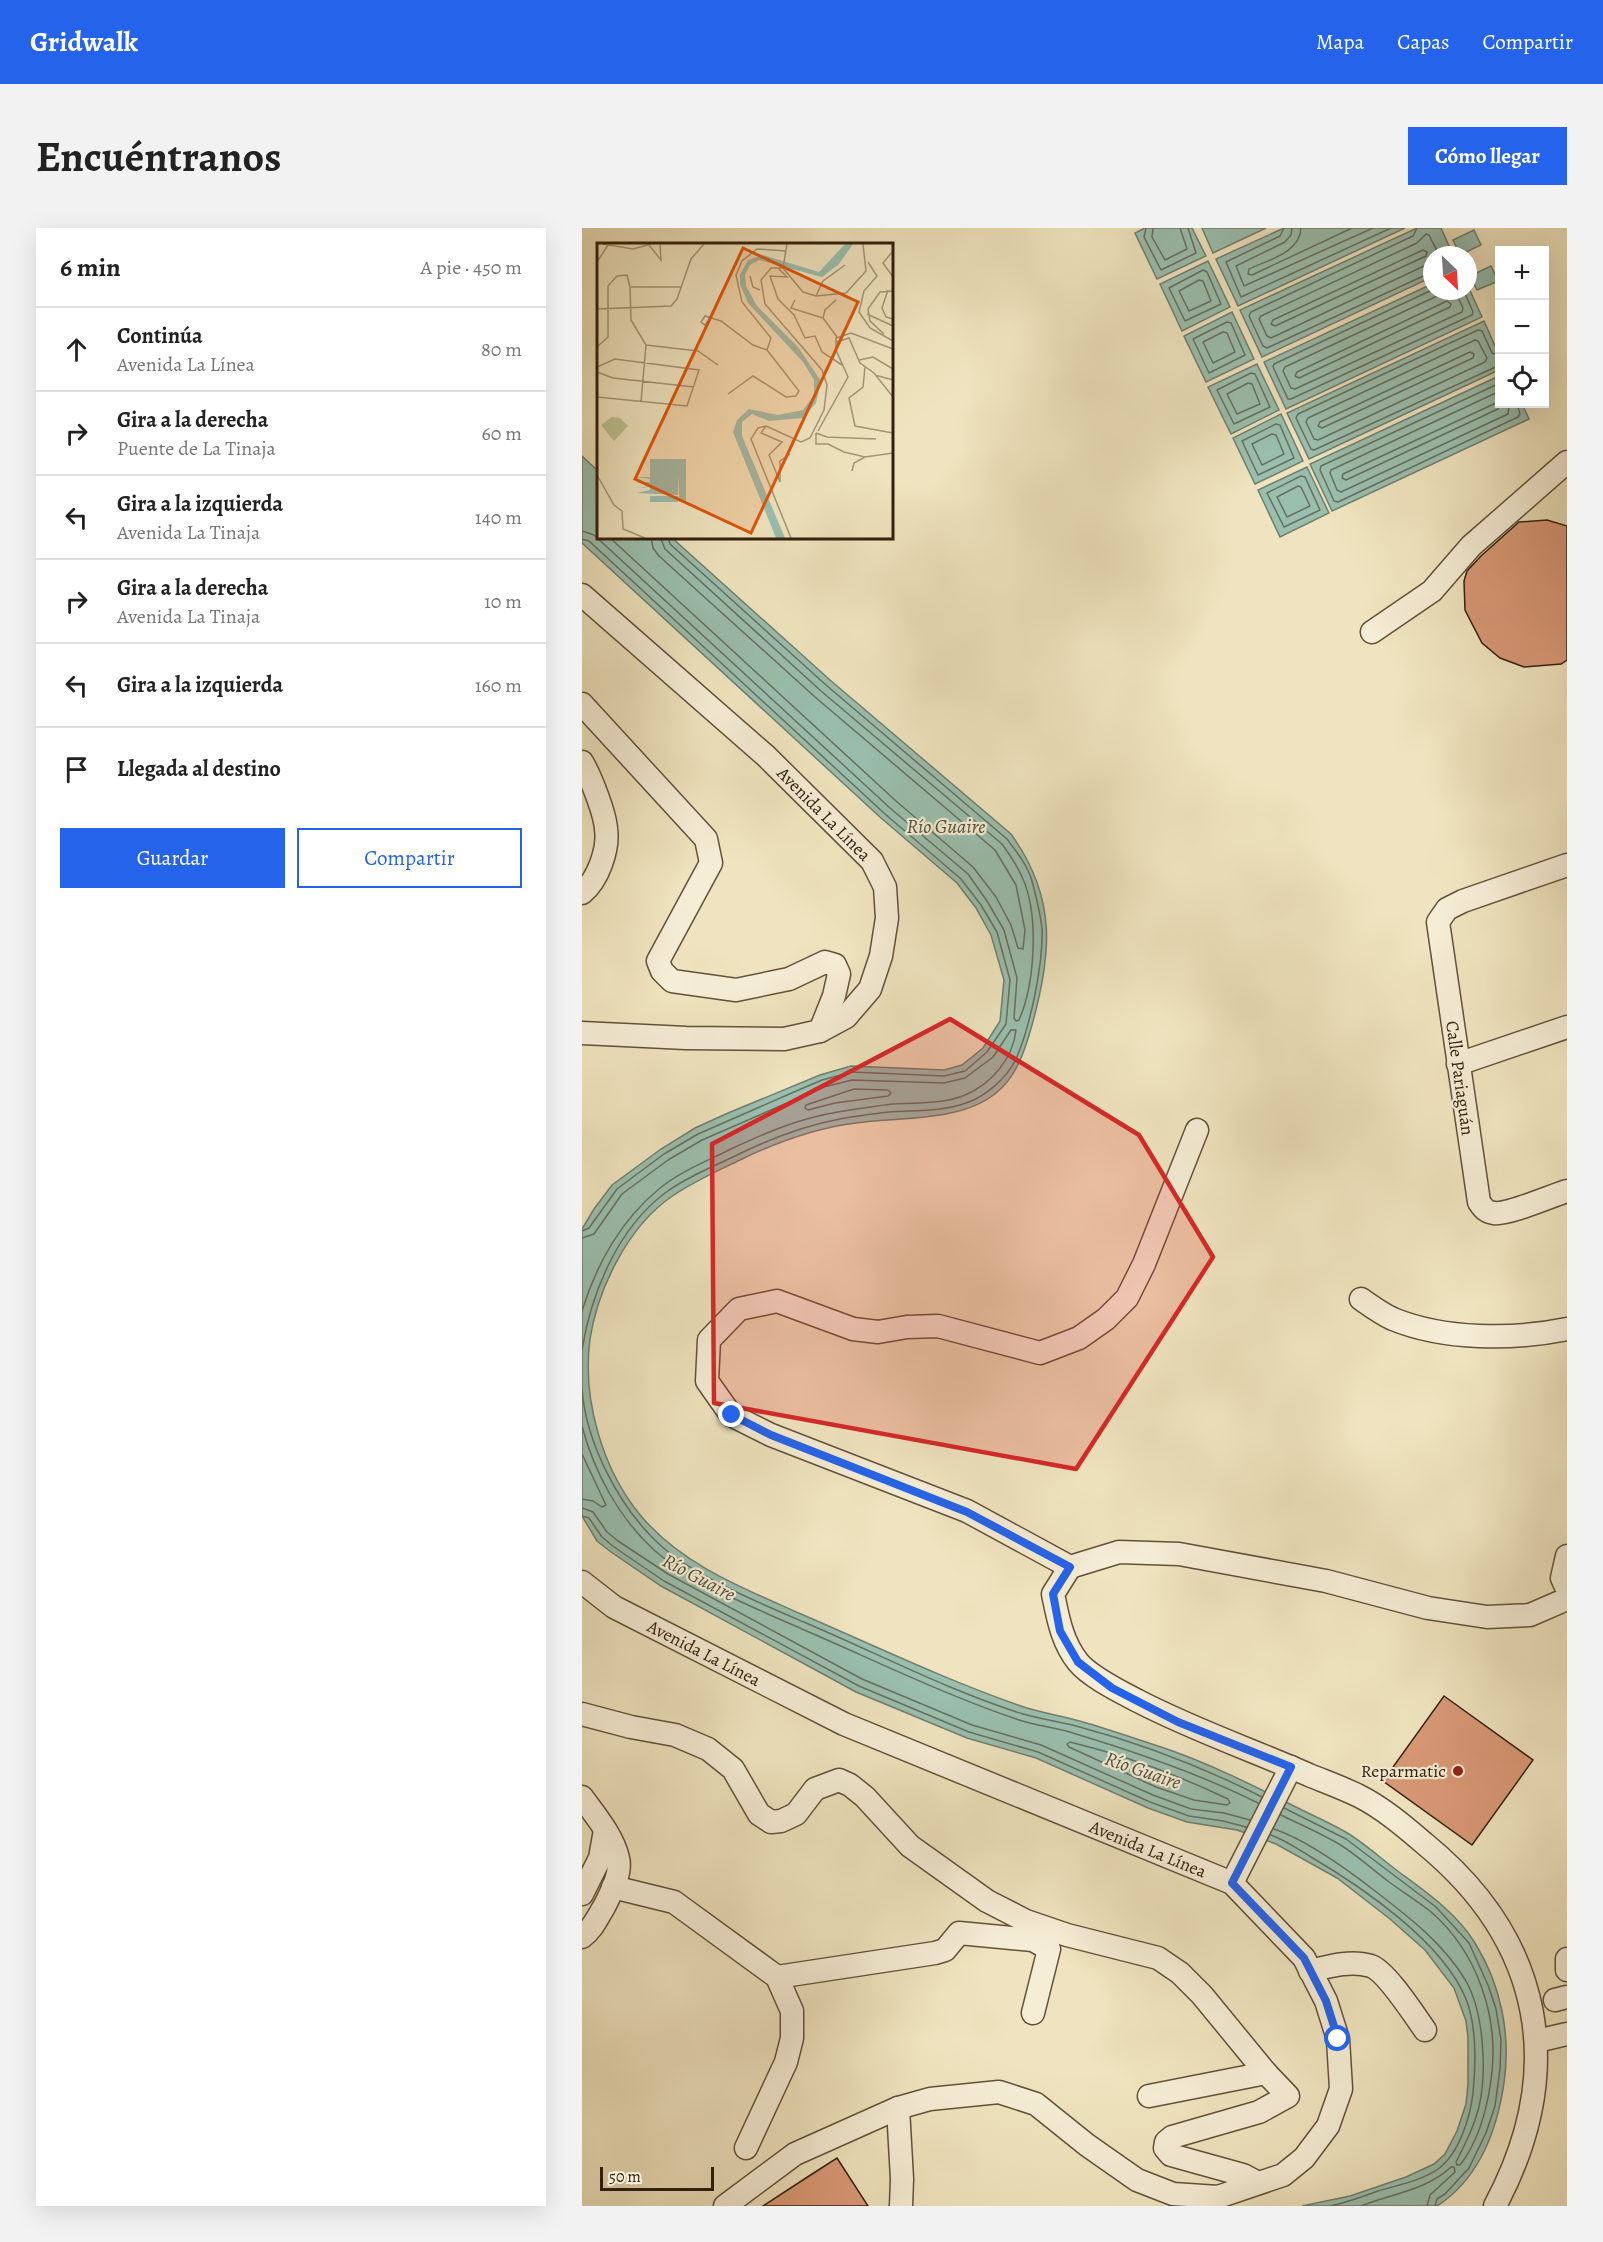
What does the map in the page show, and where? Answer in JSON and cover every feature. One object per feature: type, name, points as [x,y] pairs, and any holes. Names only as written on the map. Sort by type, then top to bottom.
[{"type":"street","points":[[1372,632],[1432,591],[1470,546],[1567,462]]},
{"type":"street","name":"Avenida La Línea","points":[[582,595],[766,756],[872,861],[885,887],[888,918],[881,956],[870,989],[846,1017],[820,1031],[784,1039],[686,1038],[582,1033]]},
{"type":"street","points":[[582,704],[706,839],[711,863],[658,961],[662,971],[672,981],[736,990],[789,979],[825,962],[835,965],[839,974],[834,996],[820,1031]]},
{"type":"street","points":[[582,762],[590,774],[607,829],[601,869],[582,893]]},
{"type":"street","name":"Calle Pariaguán","points":[[1567,865],[1463,901],[1448,909],[1437,922],[1479,1202],[1485,1210],[1495,1214],[1567,1191]]},
{"type":"street","points":[[1458,1064],[1567,1027]]},
{"type":"street","points":[[1070,1567],[967,1512],[771,1435],[732,1415],[707,1381],[708,1340],[739,1309],[777,1301],[853,1329],[878,1332],[907,1327],[938,1326],[1040,1353],[1079,1338],[1106,1319],[1127,1298],[1144,1264],[1197,1130]]},
{"type":"street","points":[[1361,1299],[1392,1318],[1429,1330],[1454,1334],[1515,1336],[1567,1329]]},
{"type":"street","points":[[1495,2206],[1512,2178],[1536,2107],[1541,2040],[1530,1989],[1514,1949],[1493,1915],[1465,1879],[1398,1822],[1360,1797],[1178,1722],[1112,1688],[1078,1662],[1060,1631],[1053,1594],[1070,1567],[1119,1552],[1179,1554],[1326,1581],[1428,1608],[1487,1617],[1530,1616],[1567,1599]]},
{"type":"street","points":[[1567,1556],[1562,1578],[1567,1589]]},
{"type":"street","name":"Avenida La Línea","points":[[582,1582],[614,1607],[844,1724],[1236,1874],[1304,1958],[1326,2001],[1338,2039],[1341,2089],[1328,2126],[1304,2158],[1283,2175],[1258,2183],[1220,2201],[1173,2194],[1137,2180],[1087,2145],[1036,2104],[999,2092],[930,2100],[898,2108],[795,2154],[725,2206]]},
{"type":"street","points":[[582,1714],[631,1727],[675,1735],[708,1749],[733,1770],[759,1814],[771,1822],[782,1821],[796,1814],[815,1789],[828,1782],[838,1780],[850,1785],[865,1797],[910,1846],[987,1901],[1026,1921],[1067,1935],[1158,1958],[1180,1973],[1202,1995],[1266,2073],[1288,2096],[1259,2112],[1172,2137],[1166,2142],[1165,2148],[1171,2155],[1243,2175],[1258,2183]]},
{"type":"street","points":[[1236,1874],[1281,1791],[1291,1767]]},
{"type":"street","points":[[582,1797],[605,1830],[618,1859],[613,1887],[591,1930],[582,1937]]},
{"type":"street","points":[[582,1894],[600,1858],[605,1830]]},
{"type":"street","points":[[613,1887],[674,1902],[777,1977],[792,2011],[792,2038],[786,2062],[746,2148]]},
{"type":"street","points":[[777,1977],[935,1953],[945,1950],[959,1933],[1032,1940],[1049,1949],[1033,2013]]},
{"type":"street","points":[[1567,1959],[1567,1970]]},
{"type":"street","points":[[1310,1971],[1342,1963],[1372,1966],[1383,1973],[1425,2030]]},
{"type":"street","points":[[1541,2040],[1567,2034]]},
{"type":"street","points":[[1149,2096],[1266,2073]]},
{"type":"street","points":[[898,2108],[902,2179],[901,2206]]},
{"type":"highlighted area","points":[[950,1019],[1139,1135],[1213,1257],[1076,1469],[714,1403],[712,1144]]},
{"type":"water","points":[[1145,228],[1192,228],[1206,256],[1157,279],[1135,233]]},
{"type":"water","points":[[1202,228],[1266,228],[1213,253]]},
{"type":"water","points":[[1284,228],[1405,228],[1238,306],[1216,259]]},
{"type":"water","points":[[1417,228],[1441,228],[1449,246],[1423,246],[1423,281],[1262,357],[1240,310]]},
{"type":"water","points":[[1474,230],[1481,245],[1456,246],[1453,240]]},
{"type":"water","points":[[1208,261],[1230,307],[1182,331],[1160,284]]},
{"type":"water","points":[[1491,266],[1495,275],[1495,282],[1477,290],[1477,273]]},
{"type":"water","points":[[1423,288],[1423,300],[1474,300],[1482,317],[1286,409],[1264,362]]},
{"type":"water","points":[[1232,312],[1254,359],[1206,382],[1184,336]]},
{"type":"water","points":[[1484,321],[1495,346],[1495,372],[1309,459],[1287,413]]},
{"type":"water","points":[[1257,364],[1279,410],[1231,434],[1208,387]]},
{"type":"water","points":[[1495,378],[1495,408],[1524,408],[1529,419],[1332,511],[1310,464]]},
{"type":"water","points":[[1281,414],[1303,461],[1255,484],[1233,438]]},
{"type":"water","name":"Río Guaire","points":[[582,456],[597,470],[597,538],[672,538],[830,680],[1011,834],[1026,858],[1036,881],[1043,904],[1046,926],[1044,974],[1029,1034],[1015,1071],[996,1093],[966,1109],[948,1114],[841,1125],[811,1132],[768,1147],[687,1186],[671,1197],[641,1225],[617,1260],[608,1280],[594,1319],[590,1339],[588,1362],[592,1409],[615,1477],[641,1516],[657,1533],[675,1548],[715,1574],[882,1650],[990,1695],[1026,1708],[1083,1722],[1167,1749],[1230,1775],[1349,1834],[1442,1906],[1460,1923],[1475,1943],[1491,1976],[1502,2010],[1506,2065],[1501,2101],[1484,2152],[1464,2182],[1437,2206],[1302,2206],[1350,2196],[1406,2177],[1434,2164],[1445,2154],[1457,2131],[1466,2104],[1468,2037],[1466,2021],[1454,1988],[1425,1950],[1390,1919],[1337,1878],[1276,1844],[1237,1830],[1187,1822],[1148,1808],[1036,1758],[967,1738],[856,1692],[661,1586],[597,1541],[582,1516],[582,1229],[612,1185],[661,1149],[695,1128],[820,1075],[851,1066],[944,1070],[962,1065],[983,1048],[1000,1021],[1004,980],[991,935],[976,908],[957,883],[881,818],[582,543]]},
{"type":"water","points":[[1307,467],[1329,513],[1280,537],[1258,490]]},
{"type":"building","points":[[1547,520],[1567,526],[1567,660],[1561,664],[1524,667],[1500,658],[1482,643],[1465,610],[1464,581],[1467,571],[1519,522]]},
{"type":"building","name":"Reparmatic","points":[[1444,1696],[1533,1760],[1472,1845],[1383,1781]]},
{"type":"building","points":[[837,2158],[868,2206],[763,2206],[809,2176]]},
{"type":"place","name":"Reparmatic","points":[[1458,1771]]},
{"type":"route","points":[[732,1415],[771,1435],[967,1512],[1070,1567],[1053,1594],[1060,1631],[1078,1662],[1112,1688],[1178,1722],[1291,1767],[1281,1791],[1232,1883],[1304,1958],[1326,2001],[1338,2039]]}]
